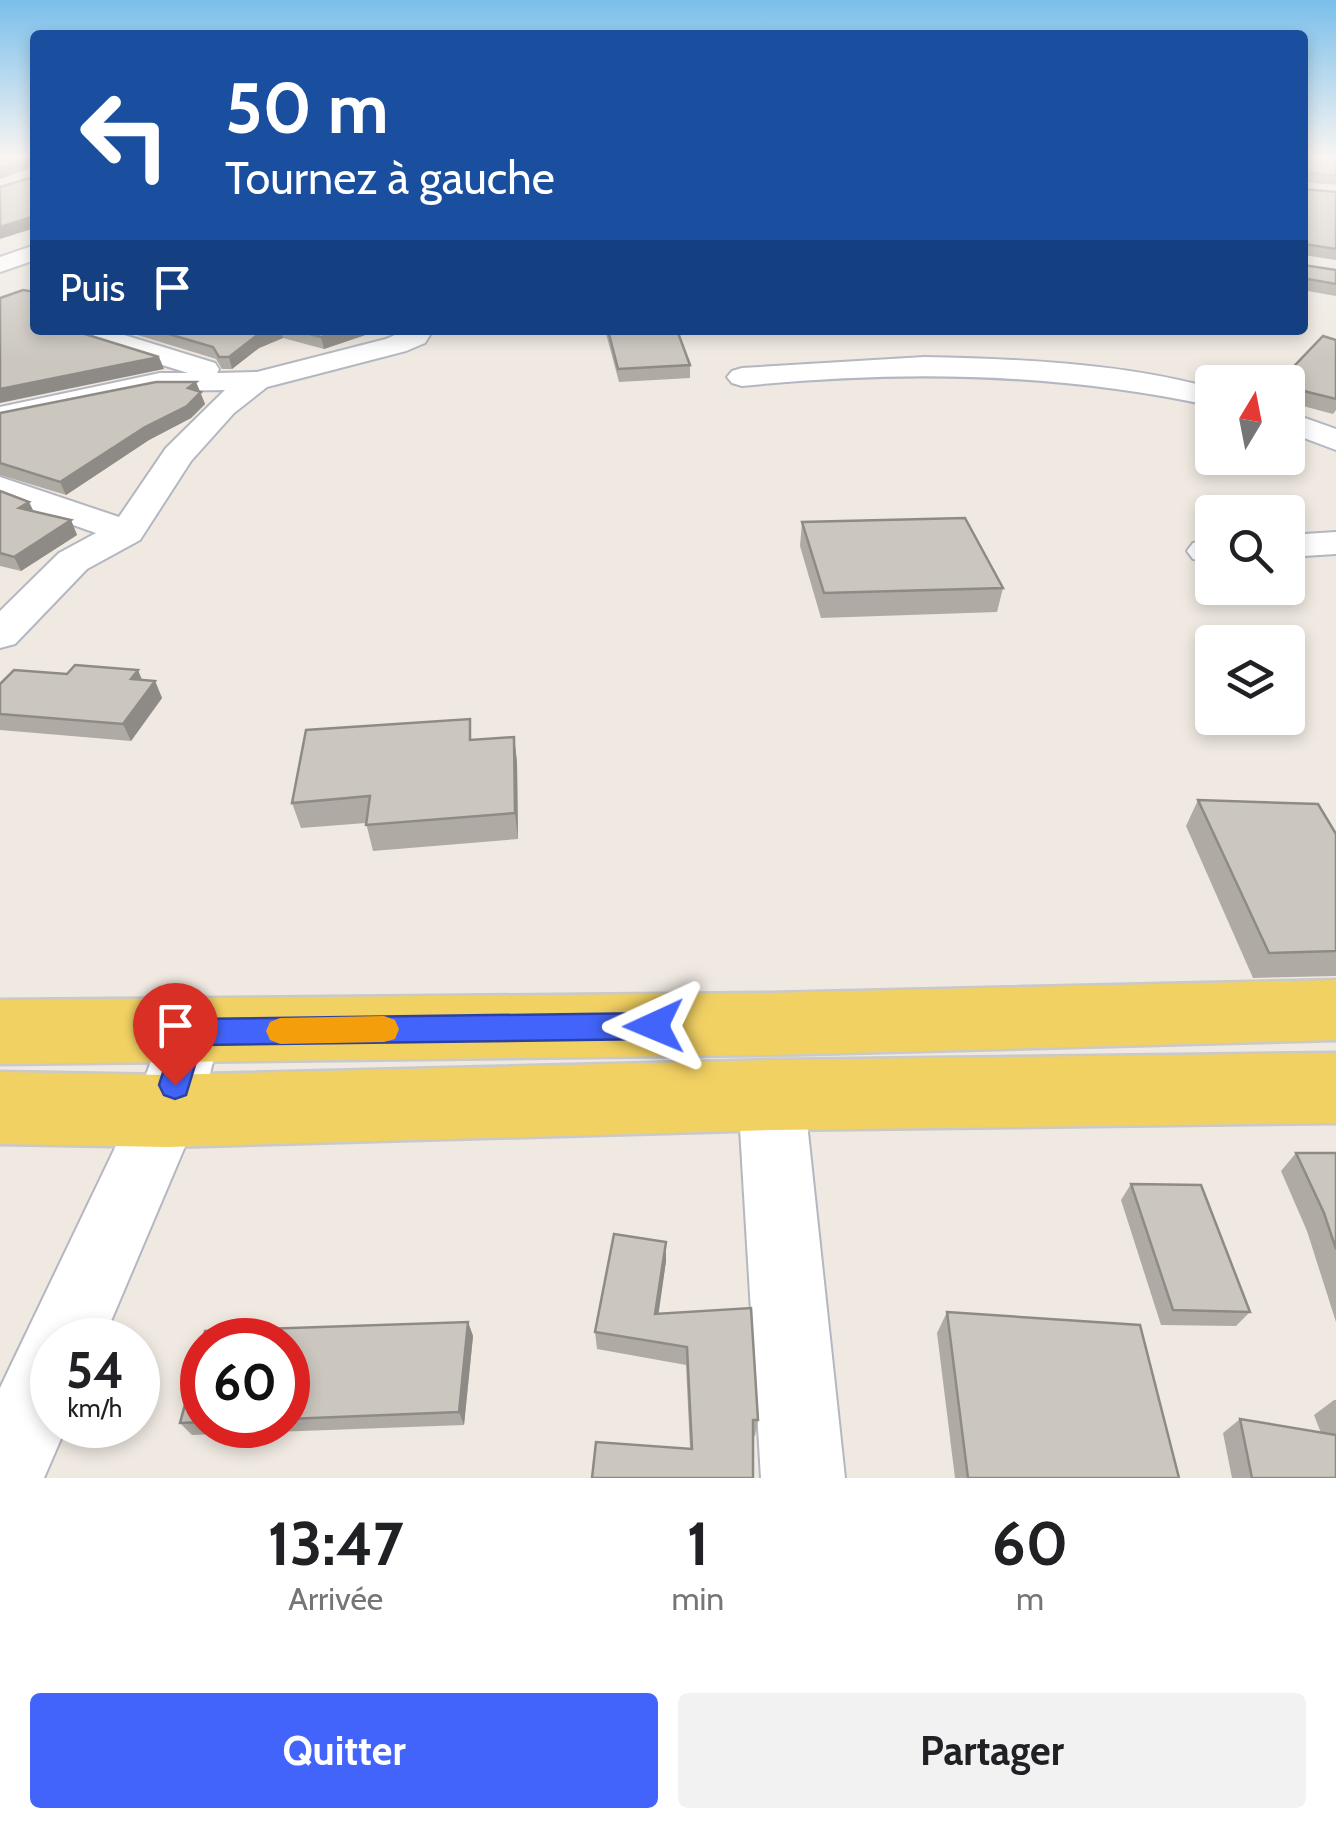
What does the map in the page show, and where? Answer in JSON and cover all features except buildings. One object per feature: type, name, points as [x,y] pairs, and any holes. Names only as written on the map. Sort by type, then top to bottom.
[{"type":"main road","points":[[0,1032],[770,1024],[1336,1010]]},
{"type":"main road","points":[[0,1108],[167,1111],[771,1094],[1336,1088]]},
{"type":"street","points":[[0,265],[30,254]]},
{"type":"street","points":[[95,335],[258,381]]},
{"type":"street","points":[[0,416],[160,382],[258,381],[396,345],[416,335]]},
{"type":"street","points":[[742,377],[906,363],[987,365],[1120,380],[1195,394]]},
{"type":"street","points":[[0,635],[73,561],[127,532],[178,455],[223,406],[258,381]]},
{"type":"street","points":[[1305,428],[1336,440]]},
{"type":"street","points":[[0,487],[127,532]]},
{"type":"street","points":[[1305,545],[1336,544]]},
{"type":"street","points":[[74,1318],[167,1111],[190,1032]]},
{"type":"street","points":[[771,1094],[802,1478]]},
{"type":"street","points":[[2,1478],[30,1415]]},
{"type":"slow traffic","points":[[280,1031],[384,1029]]},
{"type":"route","points":[[175,1085],[190,1032],[654,1026]]}]
